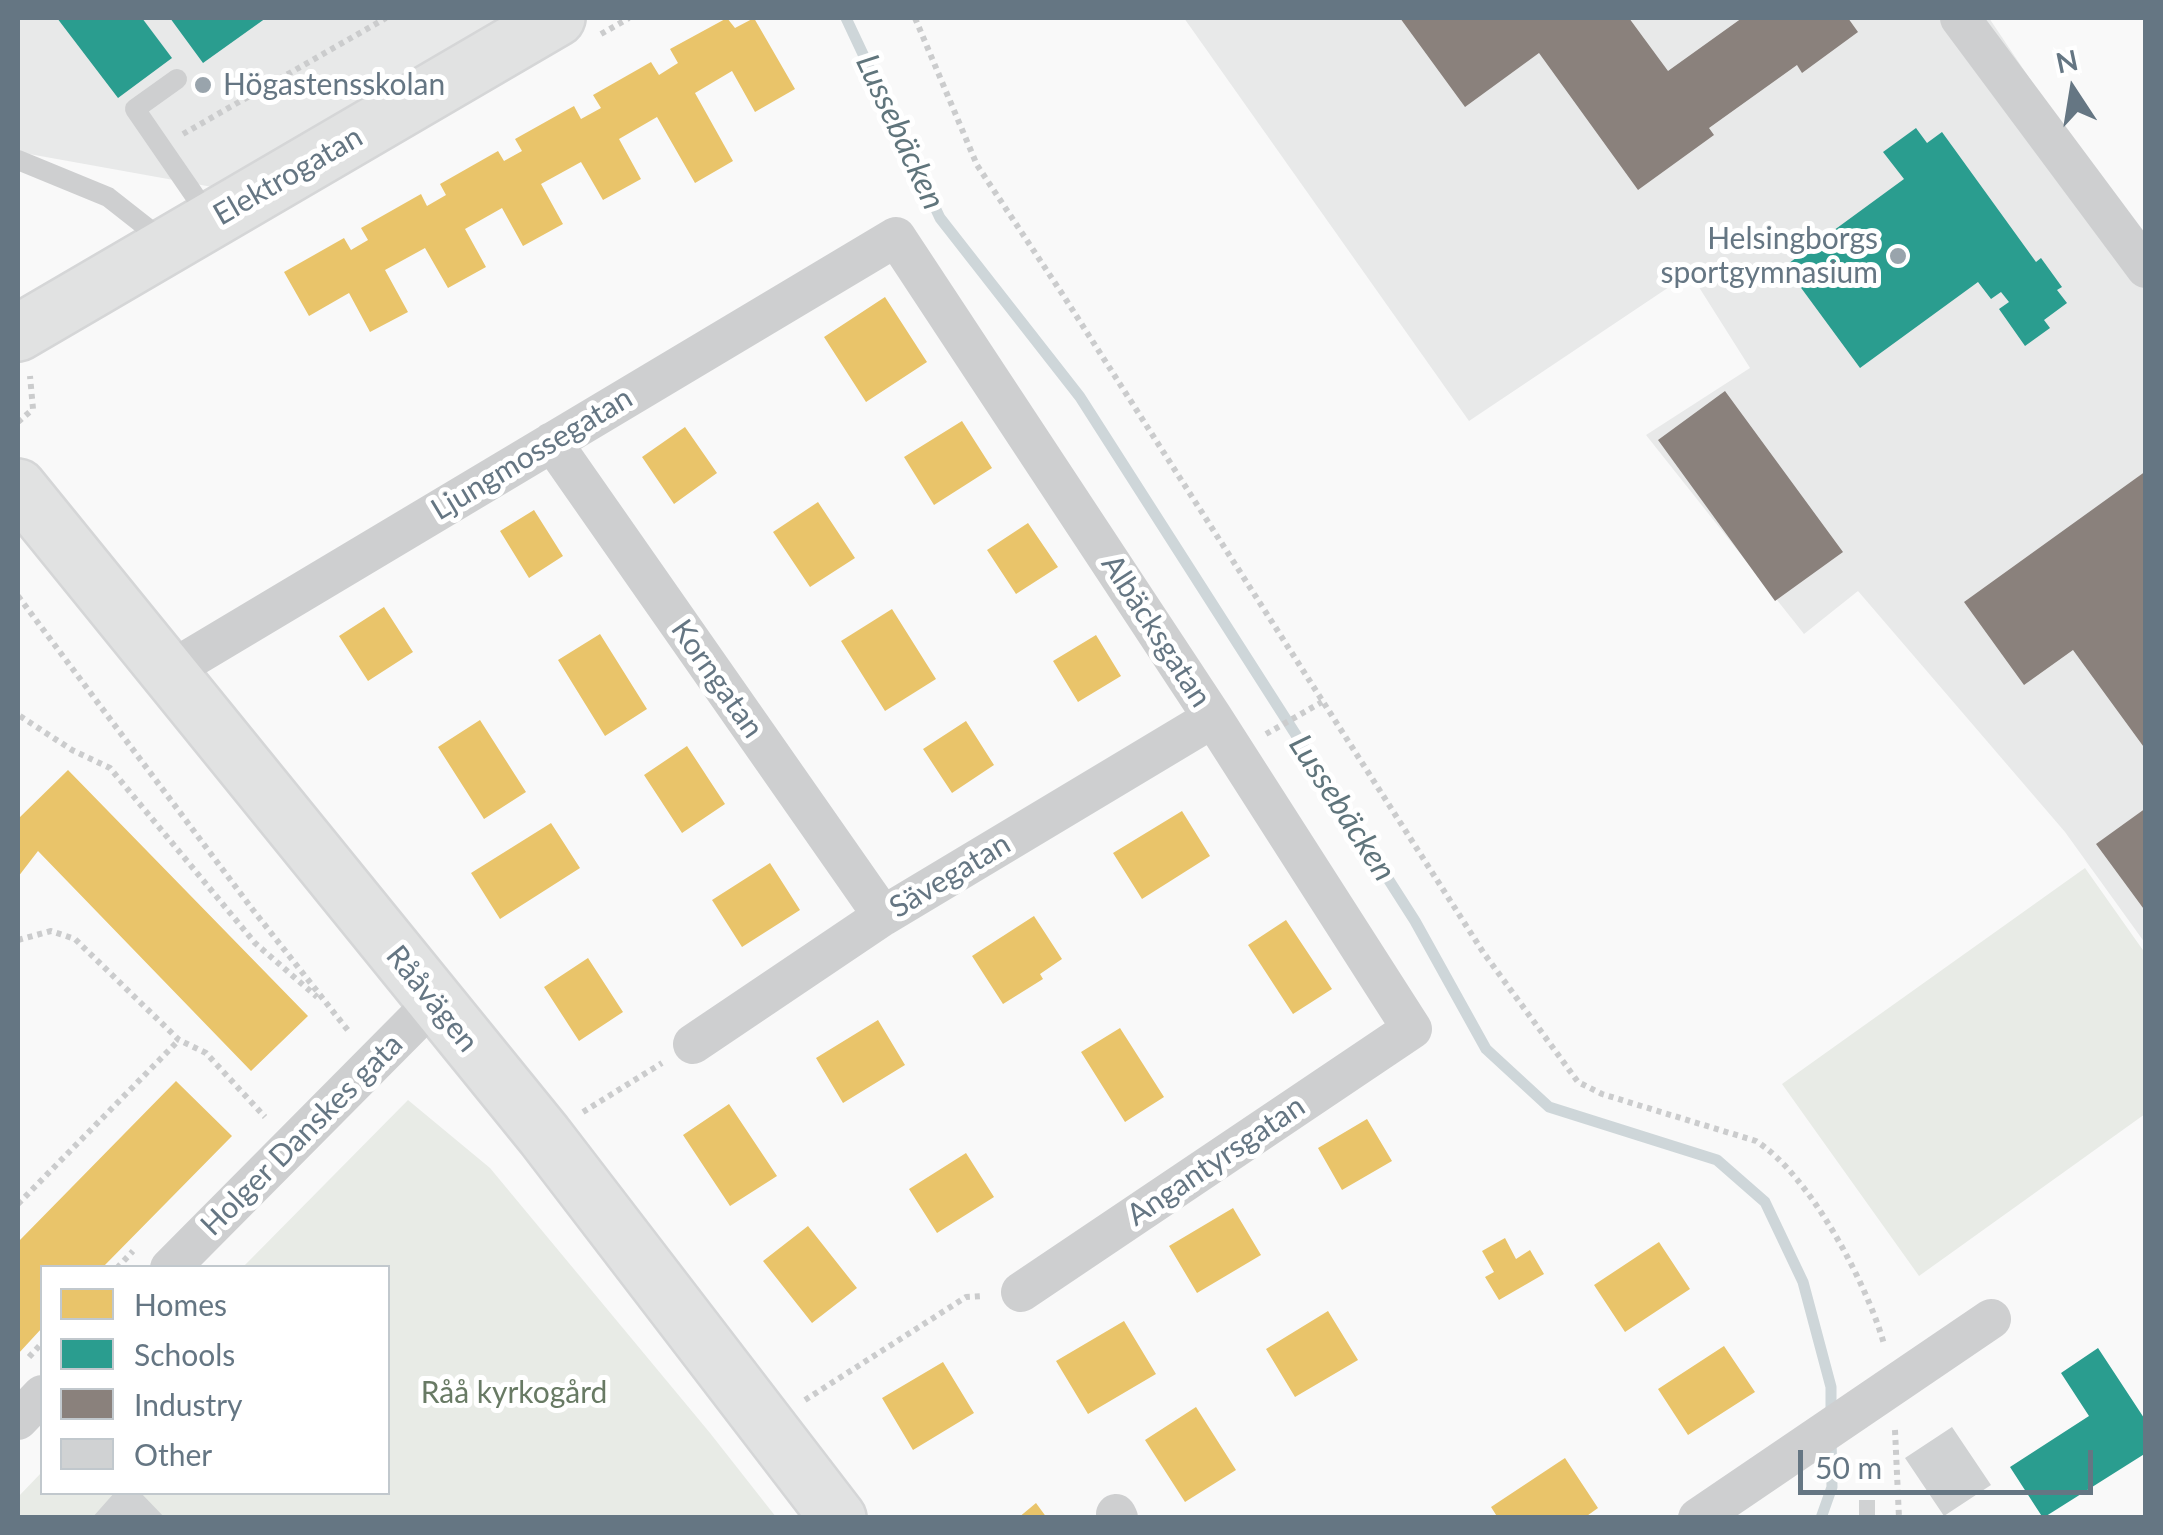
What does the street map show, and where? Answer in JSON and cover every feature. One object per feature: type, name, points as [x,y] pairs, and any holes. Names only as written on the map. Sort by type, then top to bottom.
[{"type":"street","name":"Elektrogatan","points":[[24,351],[190,232],[557,18]]},
{"type":"street","points":[[1960,18],[2146,268]]},
{"type":"street","name":"Ljungmossegatan","points":[[168,672],[896,236]]},
{"type":"street","name":"Albäcksgatan","points":[[896,236],[1412,1029]]},
{"type":"street","name":"Korngatan","points":[[552,442],[883,916]]},
{"type":"street","name":"Rååvägen","points":[[18,487],[544,1136],[838,1518]]},
{"type":"street","name":"Sävegatan","points":[[693,1044],[883,916],[1213,718]]},
{"type":"street","name":"Holger Danskes gata","points":[[173,1265],[434,1002]]},
{"type":"street","name":"Angantyrsgatan","points":[[1021,1292],[1412,1029]]},
{"type":"street","points":[[1698,1518],[1991,1319]]},
{"type":"street","points":[[18,1420],[40,1397]]},
{"type":"lane","points":[[177,79],[135,108],[161,147],[190,232]]},
{"type":"lane","points":[[18,160],[190,232]]},
{"type":"path","points":[[161,147],[386,18]]},
{"type":"path","points":[[915,18],[976,165],[1482,952],[1578,1082],[1602,1094],[1756,1142],[1771,1151],[1808,1195],[1874,1308],[1895,1382],[1900,1518]]},
{"type":"path","points":[[18,422],[33,409],[24,351]]},
{"type":"path","points":[[18,596],[374,1063]]},
{"type":"path","points":[[1268,733],[1322,702]]},
{"type":"path","points":[[20,716],[72,750],[110,768],[255,943],[332,1010]]},
{"type":"path","points":[[18,940],[51,930],[75,939],[179,1040],[206,1053],[266,1118]]},
{"type":"path","points":[[18,1204],[179,1040]]},
{"type":"path","points":[[544,1136],[693,1044]]},
{"type":"path","points":[[766,1424],[966,1297],[1021,1292]]},
{"type":"shaded area","name":"Högastensskolan","points":[[18,18],[502,18],[218,188],[18,152]]},
{"type":"shaded area","points":[[1184,18],[1989,18],[2145,250],[2145,943],[2065,832],[1858,591],[1804,634],[1646,435],[1750,368],[1690,273],[1469,421]]},
{"type":"green space","points":[[2085,868],[2145,953],[2145,1114],[1919,1276],[1782,1084]]},
{"type":"green space","name":"Råå kyrkogård","points":[[408,1100],[490,1168],[776,1517],[18,1518],[18,1497],[40,1474],[40,1495],[390,1495],[390,1265],[245,1265]]},
{"type":"building: Homes","points":[[727,18],[735,28],[754,18],[795,89],[755,112],[732,71],[695,93],[733,161],[695,183],[657,117],[619,139],[641,179],[603,200],[581,162],[541,184],[563,224],[523,246],[502,208],[465,229],[486,267],[448,288],[425,248],[385,270],[408,312],[370,332],[349,293],[309,316],[284,272],[344,238],[351,250],[368,240],[361,228],[421,194],[427,206],[446,195],[440,184],[498,151],[504,161],[522,151],[515,139],[574,106],[581,119],[601,108],[593,95],[651,62],[659,75],[678,63],[670,49]]},
{"type":"building: Homes","points":[[885,297],[927,362],[866,402],[824,337]]},
{"type":"building: Homes","points":[[962,421],[992,468],[934,505],[904,457]]},
{"type":"building: Homes","points":[[685,427],[717,473],[674,504],[642,457]]},
{"type":"building: Homes","points":[[818,502],[855,558],[810,587],[773,532]]},
{"type":"building: Homes","points":[[534,510],[563,556],[529,578],[500,531]]},
{"type":"building: Homes","points":[[1028,523],[1058,567],[1016,594],[987,550]]},
{"type":"building: Homes","points":[[384,607],[413,652],[368,681],[339,636]]},
{"type":"building: Homes","points":[[892,609],[936,679],[885,711],[841,641]]},
{"type":"building: Homes","points":[[600,634],[647,709],[605,736],[558,660]]},
{"type":"building: Homes","points":[[1096,635],[1121,676],[1078,702],[1053,661]]},
{"type":"building: Homes","points":[[480,720],[526,792],[484,819],[438,747]]},
{"type":"building: Homes","points":[[966,721],[994,765],[952,793],[923,749]]},
{"type":"building: Homes","points":[[687,746],[725,804],[682,833],[644,775]]},
{"type":"building: Homes","points":[[68,770],[308,1016],[251,1071],[38,851],[18,877],[18,819]]},
{"type":"building: Homes","points":[[1182,811],[1210,856],[1142,899],[1113,853]]},
{"type":"building: Homes","points":[[551,823],[580,868],[500,919],[471,873]]},
{"type":"building: Homes","points":[[770,863],[800,910],[742,947],[712,900]]},
{"type":"building: Homes","points":[[1034,916],[1062,959],[1040,974],[1043,979],[1003,1004],[972,956]]},
{"type":"building: Homes","points":[[1286,920],[1332,989],[1293,1014],[1248,945]]},
{"type":"building: Homes","points":[[588,958],[623,1012],[579,1041],[544,987]]},
{"type":"building: Homes","points":[[878,1020],[905,1065],[843,1103],[816,1058]]},
{"type":"building: Homes","points":[[1120,1028],[1164,1097],[1125,1122],[1081,1052]]},
{"type":"building: Homes","points":[[176,1081],[232,1136],[105,1265],[40,1265],[40,1330],[18,1354],[18,1242]]},
{"type":"building: Homes","points":[[729,1104],[777,1176],[730,1206],[683,1135]]},
{"type":"building: Homes","points":[[1367,1119],[1392,1161],[1342,1190],[1318,1148]]},
{"type":"building: Homes","points":[[966,1153],[994,1197],[937,1233],[909,1189]]},
{"type":"building: Homes","points":[[1233,1208],[1261,1255],[1197,1293],[1169,1246]]},
{"type":"building: Homes","points":[[808,1226],[857,1288],[812,1323],[763,1261]]},
{"type":"building: Homes","points":[[1505,1238],[1516,1259],[1530,1250],[1544,1274],[1499,1300],[1485,1277],[1494,1272],[1482,1251]]},
{"type":"building: Homes","points":[[1659,1242],[1690,1289],[1625,1332],[1594,1285]]},
{"type":"building: Homes","points":[[1328,1311],[1358,1360],[1295,1397],[1266,1349]]},
{"type":"building: Homes","points":[[1124,1321],[1156,1374],[1088,1414],[1056,1361]]},
{"type":"building: Homes","points":[[1724,1346],[1755,1392],[1688,1435],[1658,1389]]},
{"type":"building: Homes","points":[[943,1362],[974,1413],[913,1450],[882,1398]]},
{"type":"building: Homes","points":[[1196,1407],[1236,1470],[1185,1502],[1145,1440]]},
{"type":"building: Homes","points":[[1565,1458],[1598,1508],[1584,1518],[1498,1518],[1491,1507]]},
{"type":"building: Homes","points":[[1036,1503],[1047,1518],[1018,1518]]},
{"type":"building: Schools","points":[[57,18],[142,18],[172,58],[118,98]]},
{"type":"building: Schools","points":[[170,18],[266,18],[203,63]]},
{"type":"building: Schools","points":[[1916,128],[1927,143],[1942,132],[2036,262],[2041,258],[2062,287],[2057,290],[2067,303],[2044,320],[2050,328],[2025,346],[1999,309],[2009,302],[2001,292],[1991,299],[1978,282],[1860,368],[1785,266],[1904,179],[1883,152]]},
{"type":"building: Schools","points":[[2098,1348],[2146,1421],[2146,1453],[2043,1518],[2010,1467],[2089,1416],[2061,1373]]},
{"type":"building: Industry","points":[[1400,18],[1629,18],[1668,71],[1742,18],[1848,18],[1858,32],[1802,73],[1797,65],[1709,128],[1714,135],[1638,190],[1539,53],[1465,107]]},
{"type":"building: Industry","points":[[1725,391],[1843,552],[1775,601],[1658,440]]},
{"type":"building: Industry","points":[[2146,471],[2146,750],[2073,650],[2024,685],[1964,602]]},
{"type":"building: Industry","points":[[2146,808],[2146,912],[2096,844]]},
{"type":"building: Other","points":[[1952,1427],[1991,1485],[1944,1516],[1905,1458]]},
{"type":"building: Other","points":[[112,1495],[143,1495],[165,1518],[92,1518]]},
{"type":"building: Other","points":[[1859,1500],[1875,1500],[1875,1518],[1859,1518]]},
{"type":"waterway","name":"Lussebäcken","points":[[846,18],[940,218],[1080,397],[1415,921],[1486,1049],[1549,1107],[1717,1160],[1765,1202],[1803,1282],[1831,1387],[1831,1418]]},
{"type":"waterway","name":"Lussebäcken","points":[[1821,1518],[1832,1487],[1831,1436]]},
{"type":"place","name":"Högastensskolan","points":[[203,85]]},
{"type":"place","name":"Helsingborgs sportgymnasium","points":[[1898,256]]}]
